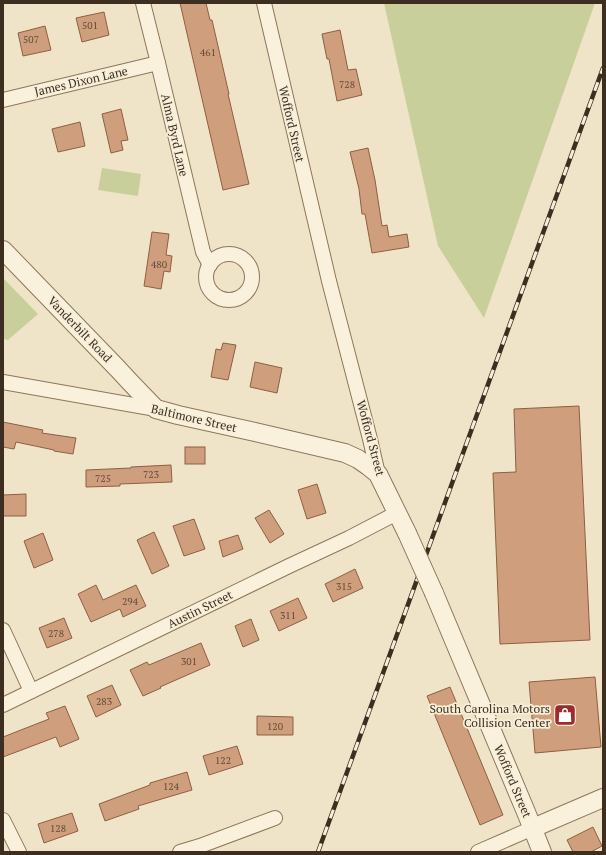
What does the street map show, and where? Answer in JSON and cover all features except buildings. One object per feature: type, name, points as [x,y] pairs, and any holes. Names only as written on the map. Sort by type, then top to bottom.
[{"type":"street","name":"Alma Byrd Lane","points":[[143,3],[202,252],[210,265]]},
{"type":"street","name":"Wofford Street","points":[[264,3],[329,281],[378,474],[434,593],[542,852]]},
{"type":"street","name":"James Dixon Lane","points":[[3,100],[158,63]]},
{"type":"street","name":"Vanderbilt Road","points":[[3,250],[156,408]]},
{"type":"street","name":"Baltimore Street","points":[[3,382],[156,408],[178,415],[345,453],[358,459],[378,474]]},
{"type":"street","name":"Austin Street","points":[[3,705],[349,538],[397,513]]},
{"type":"street","points":[[3,630],[31,691]]},
{"type":"street","points":[[478,852],[603,798]]},
{"type":"street","points":[[180,852],[275,818]]},
{"type":"street","points":[[3,820],[19,852]]},
{"type":"green space","points":[[384,3],[595,3],[484,318],[438,246]]},
{"type":"green space","points":[[102,168],[141,174],[138,196],[98,190]]},
{"type":"green space","points":[[3,278],[38,314],[8,340],[3,339]]},
{"type":"railway","points":[[318,852],[603,68]]},
{"type":"place","name":"South Carolina Motors Collision Center","points":[[565,715]]}]
